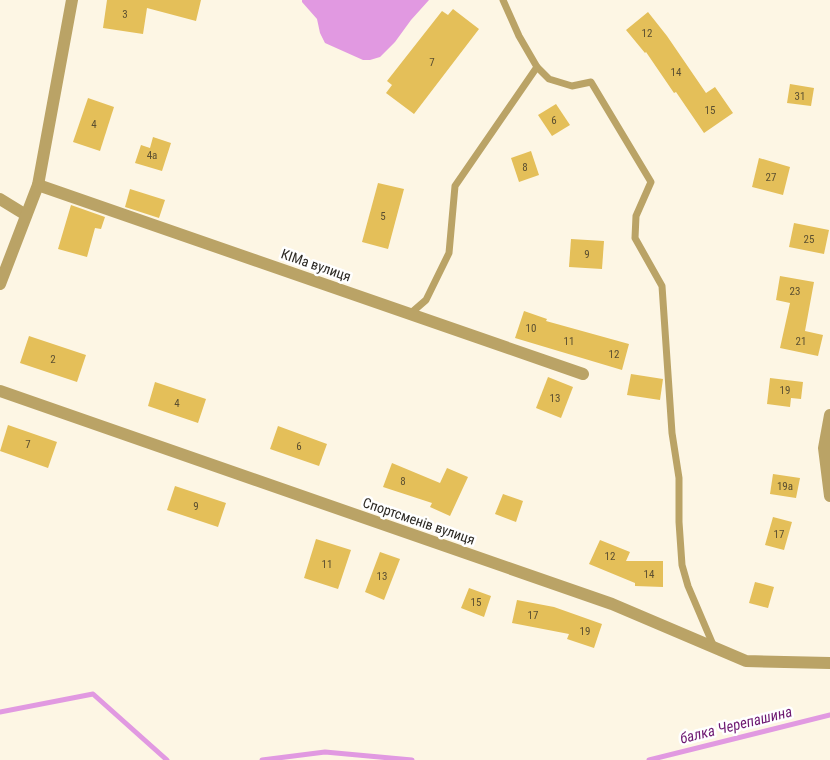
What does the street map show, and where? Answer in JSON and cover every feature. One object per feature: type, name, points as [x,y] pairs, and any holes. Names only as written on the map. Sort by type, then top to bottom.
[{"type":"street","points":[[0,284],[38,185],[72,0]]},
{"type":"street","name":"КІМа вулиця","points":[[38,185],[583,374]]},
{"type":"street","points":[[0,199],[26,215]]},
{"type":"street","name":"Спортсменів вулиця","points":[[0,391],[612,604],[746,661],[830,662]]},
{"type":"street","points":[[830,415],[827,447],[830,496]]},
{"type":"lane","points":[[503,0],[519,36],[537,67],[549,79],[572,86],[590,82],[651,182],[636,216],[635,238],[662,286],[672,433],[679,478],[679,522],[682,565],[688,586],[714,648]]},
{"type":"lane","points":[[411,314],[426,300],[449,253],[455,186],[537,67]]},
{"type":"shaded area","points":[[302,0],[429,0],[395,42],[380,57],[363,60],[325,43],[320,33],[317,19]]},
{"type":"building","points":[[107,0],[201,0],[196,21],[147,8],[143,34],[103,28]]},
{"type":"building","points":[[453,9],[479,29],[414,114],[386,93],[392,85],[387,81],[442,11],[448,15]]},
{"type":"building","points":[[648,12],[706,93],[715,87],[733,113],[704,133],[646,52],[626,30]]},
{"type":"building","points":[[790,84],[814,88],[811,106],[787,103]]},
{"type":"building","points":[[88,98],[114,107],[100,151],[73,142]]},
{"type":"building","points":[[556,104],[570,125],[552,136],[538,115]]},
{"type":"building","points":[[153,137],[171,143],[162,171],[135,163],[141,145],[150,148]]},
{"type":"building","points":[[531,151],[539,175],[519,182],[511,158]]},
{"type":"building","points":[[759,158],[790,167],[783,195],[752,187]]},
{"type":"building","points":[[378,183],[404,189],[388,249],[362,242]]},
{"type":"building","points":[[130,189],[165,200],[159,218],[125,207]]},
{"type":"building","points":[[71,205],[105,217],[101,229],[95,228],[87,257],[58,249]]},
{"type":"building","points":[[794,223],[829,230],[824,254],[789,247]]},
{"type":"building","points":[[571,239],[604,241],[602,269],[569,267]]},
{"type":"building","points":[[780,276],[814,282],[805,331],[823,335],[818,356],[780,348],[790,303],[776,300]]},
{"type":"building","points":[[524,311],[547,319],[546,321],[629,344],[622,370],[515,338]]},
{"type":"building","points":[[29,336],[86,355],[77,382],[20,363]]},
{"type":"building","points":[[631,374],[663,379],[660,400],[627,395]]},
{"type":"building","points":[[548,377],[573,387],[561,418],[536,408]]},
{"type":"building","points":[[770,378],[803,382],[801,399],[791,398],[790,407],[767,404]]},
{"type":"building","points":[[155,382],[206,399],[198,423],[148,406]]},
{"type":"building","points":[[8,425],[57,442],[48,468],[0,451]]},
{"type":"building","points":[[278,426],[327,444],[319,466],[270,449]]},
{"type":"building","points":[[392,463],[440,483],[447,468],[468,477],[450,516],[430,507],[432,503],[383,487]]},
{"type":"building","points":[[773,474],[800,478],[796,498],[770,494]]},
{"type":"building","points":[[175,486],[226,503],[218,527],[167,510]]},
{"type":"building","points":[[503,494],[523,501],[516,522],[495,514]]},
{"type":"building","points":[[773,517],[792,522],[784,550],[765,545]]},
{"type":"building","points":[[316,539],[351,550],[338,589],[304,578]]},
{"type":"building","points":[[600,540],[630,552],[626,561],[663,561],[663,587],[635,586],[635,583],[589,564]]},
{"type":"building","points":[[380,552],[400,559],[384,600],[365,592]]},
{"type":"building","points":[[755,582],[774,587],[768,608],[749,603]]},
{"type":"building","points":[[469,588],[491,596],[484,617],[461,608]]},
{"type":"building","points":[[517,600],[554,607],[602,624],[594,648],[567,639],[569,634],[512,623]]},
{"type":"waterway","name":"балка Черепашина","points":[[0,712],[93,694],[167,760]]},
{"type":"waterway","name":"балка Черепашина","points":[[649,760],[830,715]]},
{"type":"waterway","name":"балка Черепашина","points":[[262,760],[325,752],[412,760]]}]
